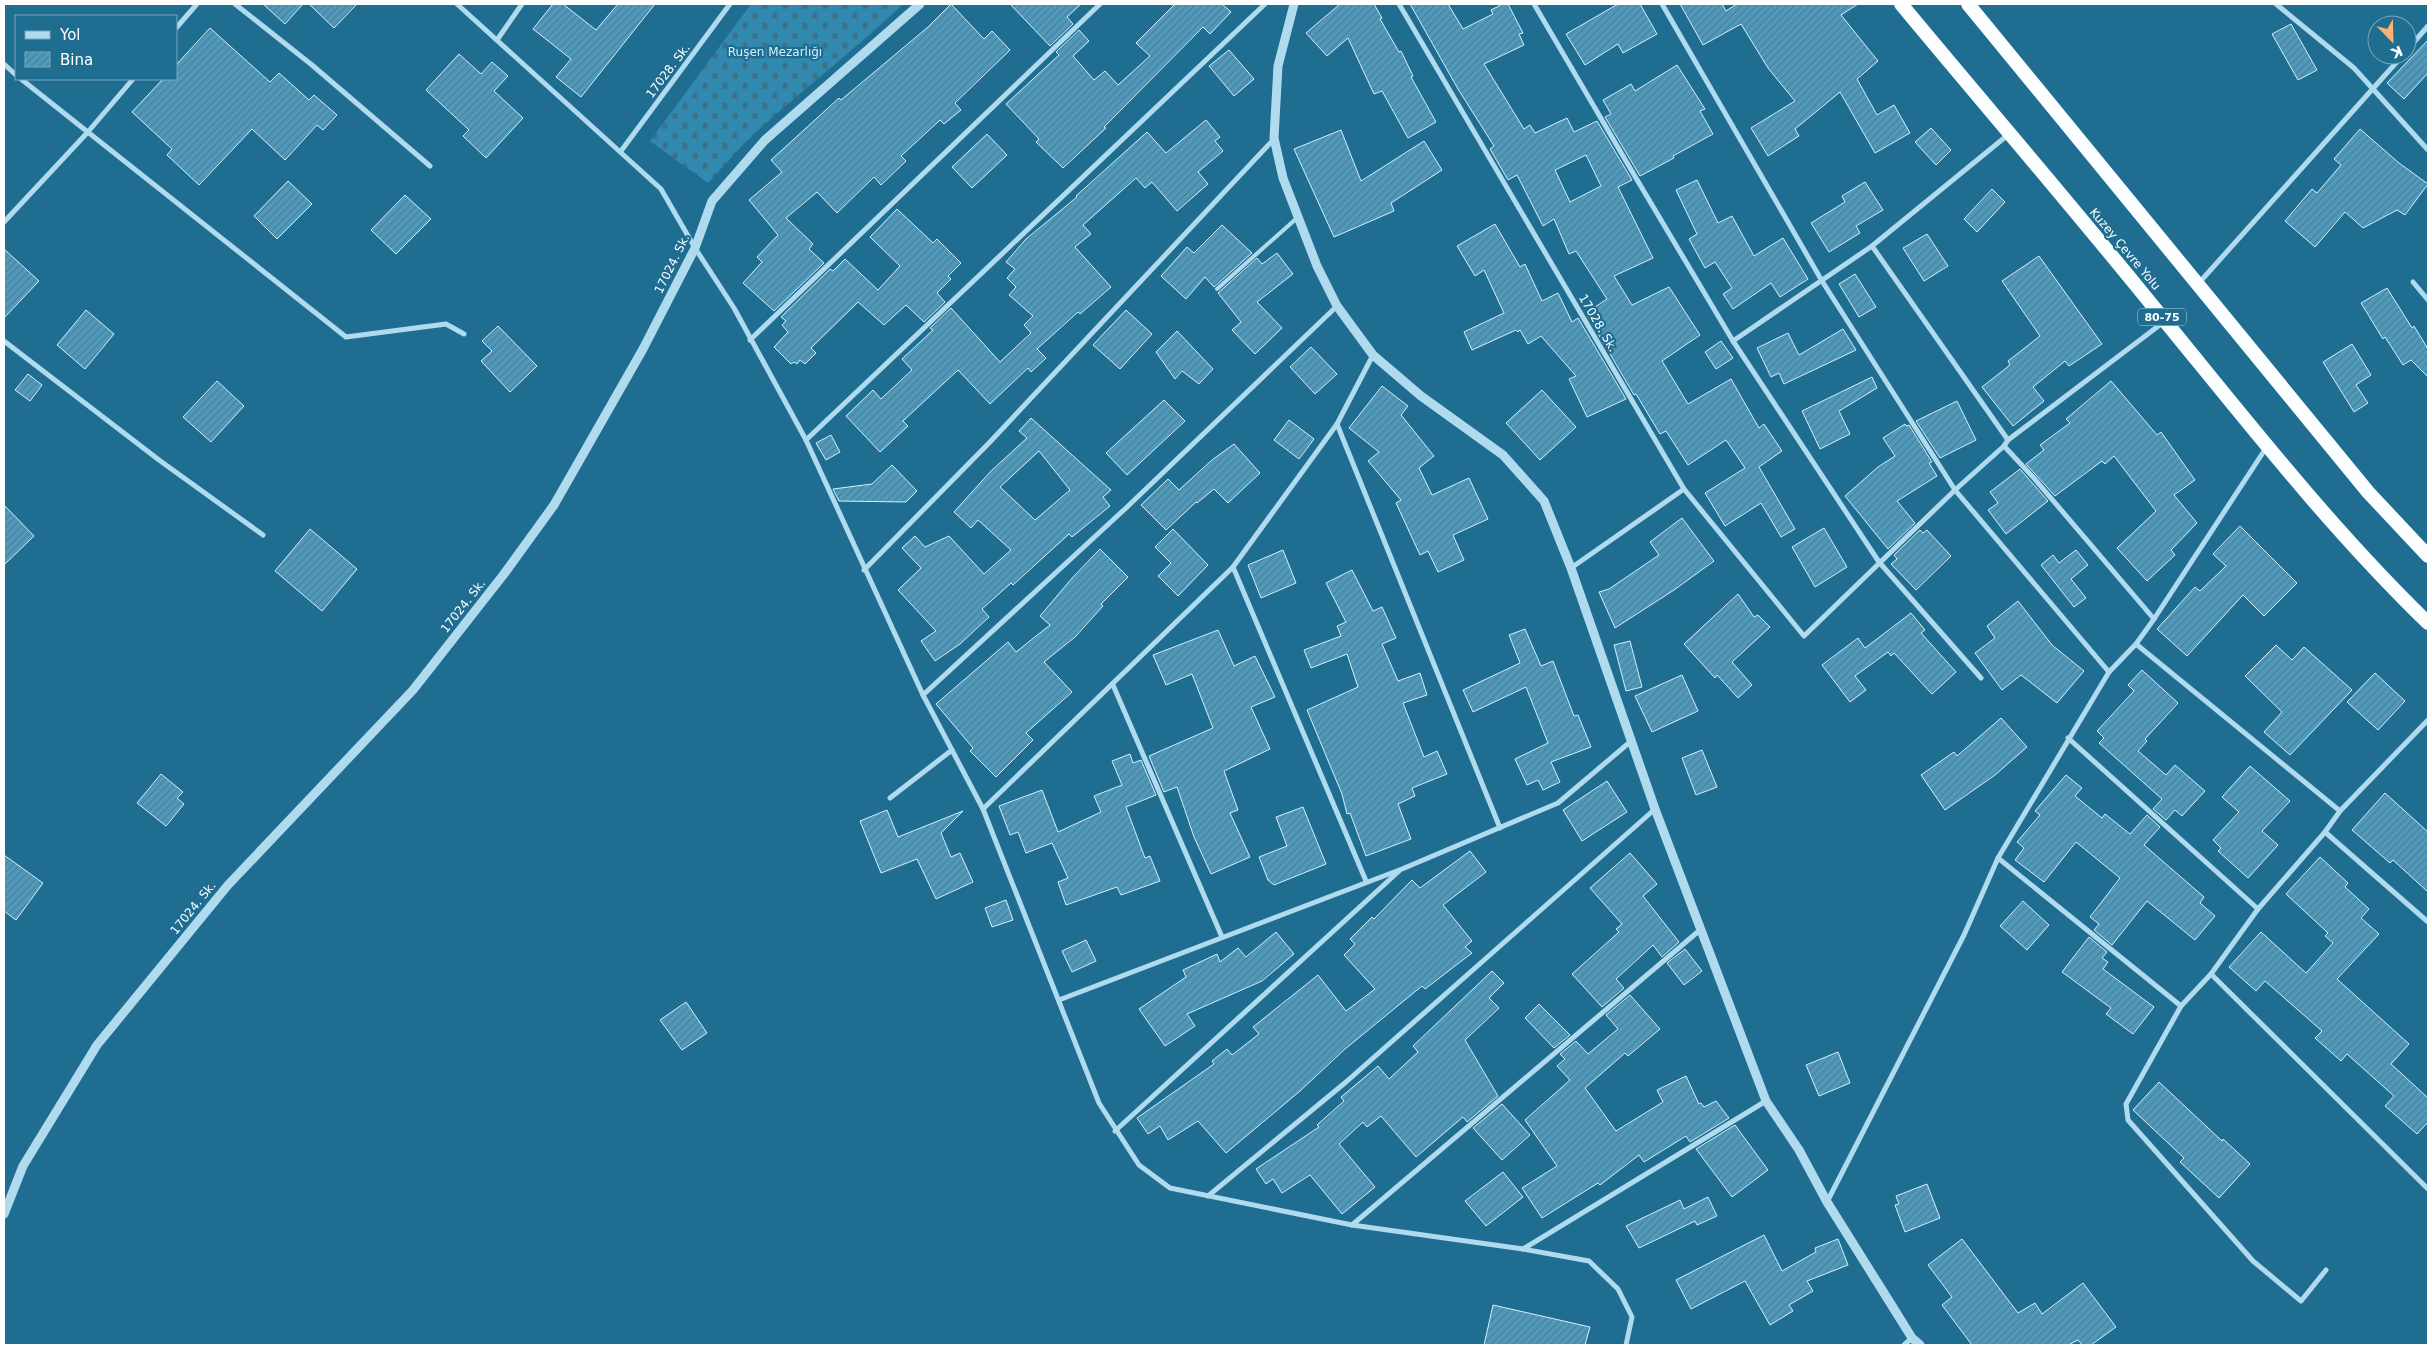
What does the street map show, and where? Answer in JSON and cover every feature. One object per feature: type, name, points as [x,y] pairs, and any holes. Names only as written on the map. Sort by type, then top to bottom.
[{"type":"highway","name":"Kuzey Çevre Yolu","points":[[1901,4],[2165,321],[2267,448],[2384,581],[2428,623]]},
{"type":"highway","points":[[1968,4],[2368,492],[2428,556]]},
{"type":"street","points":[[178,26],[197,4]]},
{"type":"street","points":[[235,4],[312,65],[430,166]]},
{"type":"street","points":[[457,4],[661,189],[695,248],[734,308],[806,440],[923,695],[983,809],[1098,1103],[1139,1165],[1170,1188],[1352,1225],[1523,1249],[1589,1261],[1618,1289],[1632,1317],[1626,1345]]},
{"type":"street","points":[[497,40],[522,4]]},
{"type":"street","name":"17028. Sk.","points":[[621,151],[730,4]]},
{"type":"street","name":"17024. Sk.","points":[[4,1214],[23,1166],[97,1045],[228,885],[413,690],[504,574],[554,505],[643,349],[695,248],[712,201],[765,140],[920,4]]},
{"type":"street","points":[[750,340],[1100,4]]},
{"type":"street","points":[[806,440],[1265,4]]},
{"type":"street","points":[[1294,4],[1278,66],[1274,138],[1283,178],[1317,266],[1337,306],[1373,355],[1421,396],[1503,455],[1544,501],[1571,568],[1630,742],[1766,1101],[1799,1150],[1827,1202],[1912,1338],[1920,1345]]},
{"type":"street","name":"17028. Sk.","points":[[1399,4],[1684,489],[1804,636],[1879,562]]},
{"type":"street","points":[[1534,4],[1733,341],[1879,562],[1981,678]]},
{"type":"street","points":[[1662,4],[1822,281],[1955,490],[2109,672]]},
{"type":"street","points":[[2276,4],[2354,68],[2428,150]]},
{"type":"street","points":[[2417,39],[2428,26]]},
{"type":"street","points":[[4,64],[15,73]]},
{"type":"street","points":[[2198,284],[2394,65]]},
{"type":"street","points":[[22,80],[346,337],[446,324],[464,334]]},
{"type":"street","points":[[4,222],[87,133],[132,80]]},
{"type":"street","points":[[1733,341],[1872,246],[2009,133]]},
{"type":"street","points":[[864,570],[989,443],[1274,138]]},
{"type":"street","points":[[1872,246],[2008,440]]},
{"type":"street","points":[[2413,282],[2428,300]]},
{"type":"street","points":[[923,695],[1126,508],[1337,306]]},
{"type":"street","points":[[1879,562],[2004,446],[2008,440],[2165,321]]},
{"type":"street","points":[[4,341],[159,460],[263,535]]},
{"type":"street","points":[[983,809],[1233,567],[1337,424],[1373,355]]},
{"type":"street","points":[[1337,424],[1500,828]]},
{"type":"street","points":[[2004,446],[2033,477],[2154,619]]},
{"type":"street","points":[[1827,1202],[1964,935],[1998,858],[2068,738],[2109,672],[2136,644],[2154,619],[2267,448]]},
{"type":"street","points":[[1571,568],[1684,489]]},
{"type":"street","points":[[1233,567],[1366,881]]},
{"type":"street","points":[[2136,644],[2340,811]]},
{"type":"street","points":[[1113,685],[1222,937]]},
{"type":"street","points":[[2326,1270],[2301,1302],[2253,1261],[2128,1120],[2126,1104],[2181,1006],[2211,974],[2258,909],[2326,832],[2340,811],[2428,720]]},
{"type":"street","points":[[2068,738],[2258,909]]},
{"type":"street","points":[[1058,1000],[1366,881],[1402,869],[1558,804],[1630,742]]},
{"type":"street","points":[[890,798],[952,750]]},
{"type":"street","points":[[1208,1196],[1346,1082],[1655,809]]},
{"type":"street","points":[[2326,832],[2428,922]]},
{"type":"street","points":[[1998,858],[2181,1006]]},
{"type":"street","points":[[1115,1130],[1402,869]]},
{"type":"street","points":[[1352,1225],[1700,930]]},
{"type":"street","points":[[2211,974],[2428,1189]]},
{"type":"street","points":[[1523,1249],[1766,1101]]},
{"type":"street","points":[[1904,1345],[1912,1338]]},
{"type":"lane","points":[[1217,289],[1299,217]]},
{"type":"green space","name":"Ruşen Mezarlığı","points":[[751,4],[903,4],[753,135],[708,183],[650,141]]},
{"type":"building","points":[[263,4],[303,4],[285,24]]},
{"type":"building","points":[[309,4],[357,4],[334,28]]},
{"type":"building","points":[[553,4],[563,4],[596,30],[618,4],[655,4],[581,97],[556,77],[571,59],[533,29]]},
{"type":"building","points":[[951,4],[984,39],[992,31],[1010,50],[955,103],[961,110],[944,124],[940,120],[901,156],[906,161],[881,185],[874,177],[837,213],[817,192],[786,218],[813,244],[809,249],[824,263],[774,311],[743,283],[762,262],[757,257],[778,235],[749,200],[782,172],[771,160],[839,98],[841,100],[928,27]]},
{"type":"building","points":[[1010,4],[1081,4],[1067,17],[1073,24],[1050,46]]},
{"type":"building","points":[[1175,4],[1222,4],[1231,12],[1210,34],[1203,27],[1104,127],[1106,128],[1063,168],[1036,142],[1039,139],[1006,104],[1059,55],[1056,52],[1079,30],[1089,41],[1073,56],[1094,80],[1105,71],[1118,85],[1150,56],[1136,43]]},
{"type":"building","points":[[1340,4],[1374,4],[1382,18],[1380,19],[1399,52],[1401,51],[1413,76],[1411,77],[1436,122],[1408,138],[1382,91],[1374,94],[1348,38],[1327,56],[1306,33]]},
{"type":"building","points":[[1410,4],[1448,4],[1463,29],[1493,14],[1491,10],[1503,4],[1508,4],[1523,33],[1519,34],[1524,45],[1484,64],[1524,129],[1530,125],[1535,133],[1567,118],[1574,132],[1597,121],[1632,180],[1618,187],[1653,258],[1614,276],[1632,305],[1669,287],[1700,335],[1662,361],[1688,404],[1731,379],[1759,428],[1764,424],[1782,451],[1759,467],[1795,529],[1781,537],[1761,503],[1725,526],[1705,493],[1745,468],[1726,440],[1688,465],[1666,431],[1660,434],[1636,394],[1634,395],[1586,313],[1607,299],[1576,251],[1569,254],[1554,219],[1543,226],[1517,175],[1508,180],[1490,149],[1494,146],[1458,89]],"holes":[[[1586,155],[1601,186],[1570,202],[1555,170]]]},
{"type":"building","points":[[1618,4],[1640,4],[1657,34],[1623,53],[1618,44],[1585,65],[1566,34]]},
{"type":"building","points":[[1680,4],[1722,4],[1726,11],[1737,4],[1858,4],[1841,15],[1878,61],[1857,79],[1877,115],[1894,105],[1910,133],[1875,153],[1840,92],[1795,129],[1799,136],[1768,156],[1751,128],[1795,101],[1768,68],[1741,24],[1703,45]]},
{"type":"building","points":[[2291,24],[2317,70],[2298,80],[2272,34]]},
{"type":"building","points":[[210,28],[270,82],[279,73],[309,100],[314,95],[337,115],[323,130],[317,125],[285,160],[252,129],[199,185],[167,155],[172,149],[132,112],[162,80],[178,80],[178,63]]},
{"type":"building","points":[[2428,40],[2428,73],[2404,99],[2387,83],[2404,65],[2417,65],[2417,52]]},
{"type":"building","points":[[1229,50],[1254,79],[1234,96],[1209,66]]},
{"type":"building","points":[[459,54],[481,74],[492,62],[508,76],[494,91],[523,118],[486,158],[463,136],[469,130],[426,90]]},
{"type":"building","points":[[1677,65],[1705,109],[1700,111],[1713,134],[1640,176],[1605,117],[1611,114],[1603,100],[1631,84],[1635,91]]},
{"type":"building","points":[[1206,120],[1220,137],[1215,141],[1223,151],[1198,172],[1208,184],[1177,211],[1152,182],[1145,188],[1136,178],[1083,225],[1091,234],[1075,247],[1111,287],[1080,314],[1078,312],[1037,349],[1046,358],[1031,372],[1028,368],[990,404],[958,370],[903,421],[908,426],[880,452],[846,416],[873,390],[881,399],[912,370],[902,359],[933,330],[930,328],[951,308],[1000,362],[1031,333],[1024,325],[1033,316],[1009,295],[1016,287],[1007,278],[1015,269],[1006,262],[1026,239],[1077,197],[1147,132],[1166,153]]},
{"type":"building","points":[[1931,128],[1951,150],[1936,165],[1915,142]]},
{"type":"building","points":[[2360,129],[2399,163],[2428,184],[2405,215],[2397,210],[2363,228],[2345,212],[2315,247],[2285,221],[2312,189],[2317,193],[2341,165],[2334,159]]},
{"type":"building","points":[[1341,130],[1361,181],[1424,141],[1442,170],[1391,203],[1394,211],[1334,237],[1294,149]]},
{"type":"building","points":[[987,134],[1007,155],[972,188],[952,167]]},
{"type":"building","points":[[1697,180],[1718,223],[1732,216],[1754,256],[1783,238],[1808,279],[1780,297],[1771,283],[1733,309],[1723,294],[1732,288],[1715,262],[1705,268],[1689,239],[1697,234],[1676,190]]},
{"type":"building","points":[[288,181],[312,204],[277,239],[254,216]]},
{"type":"building","points":[[1865,182],[1883,210],[1856,226],[1860,233],[1829,252],[1811,223],[1845,202],[1842,196]]},
{"type":"building","points":[[1992,189],[2005,202],[1977,232],[1964,219]]},
{"type":"building","points":[[405,195],[431,219],[396,254],[371,230]]},
{"type":"building","points":[[897,209],[933,243],[937,239],[961,263],[948,276],[951,279],[937,293],[945,302],[924,322],[906,305],[884,325],[858,302],[811,348],[816,353],[805,364],[800,360],[797,364],[794,362],[791,364],[774,347],[788,332],[782,325],[786,321],[781,317],[830,269],[833,271],[845,259],[878,290],[900,266],[870,237]]},
{"type":"building","points":[[1495,224],[1520,267],[1525,264],[1542,301],[1558,293],[1572,322],[1578,318],[1626,399],[1587,417],[1569,379],[1576,376],[1541,336],[1528,344],[1520,330],[1518,332],[1516,330],[1472,350],[1464,332],[1504,313],[1484,270],[1475,276],[1457,246]]},
{"type":"building","points":[[1222,225],[1252,253],[1214,287],[1205,277],[1186,299],[1161,276],[1187,247],[1194,253]]},
{"type":"building","points":[[1927,234],[1948,266],[1924,281],[1903,248]]},
{"type":"building","points":[[4,249],[39,281],[4,318]]},
{"type":"building","points":[[1277,253],[1293,274],[1257,302],[1282,328],[1255,354],[1232,330],[1241,322],[1218,293],[1257,258],[1262,264]]},
{"type":"building","points":[[2039,256],[2102,344],[2069,366],[2065,361],[2033,387],[2044,401],[2013,426],[1982,387],[2010,365],[2008,361],[2040,336],[2002,281]]},
{"type":"building","points":[[1855,274],[1876,307],[1859,317],[1839,284]]},
{"type":"building","points":[[2387,288],[2412,328],[2414,326],[2428,349],[2428,377],[2411,360],[2403,365],[2385,337],[2383,339],[2361,303]]},
{"type":"building","points":[[86,310],[114,334],[85,369],[57,345]]},
{"type":"building","points":[[1126,310],[1152,334],[1120,369],[1093,345]]},
{"type":"building","points":[[498,326],[537,366],[510,392],[481,361],[492,351],[482,341]]},
{"type":"building","points":[[1843,329],[1856,350],[1784,384],[1779,373],[1771,377],[1757,348],[1788,333],[1799,355]]},
{"type":"building","points":[[1177,331],[1213,369],[1199,384],[1182,371],[1175,379],[1156,352]]},
{"type":"building","points":[[1721,341],[1733,358],[1716,369],[1705,352]]},
{"type":"building","points":[[2352,344],[2371,375],[2356,385],[2368,403],[2354,412],[2323,362]]},
{"type":"building","points":[[1311,347],[1337,374],[1315,394],[1290,367]]},
{"type":"building","points":[[28,374],[42,385],[30,401],[15,390]]},
{"type":"building","points":[[1872,377],[1877,388],[1839,411],[1850,434],[1820,449],[1802,411]]},
{"type":"building","points":[[217,381],[244,406],[211,442],[183,417]]},
{"type":"building","points":[[2111,381],[2157,435],[2161,432],[2195,480],[2174,495],[2197,523],[2171,550],[2175,555],[2147,581],[2117,548],[2156,511],[2114,456],[2105,464],[2102,461],[2055,496],[2026,464],[2044,450],[2040,445],[2070,423],[2066,419]]},
{"type":"building","points":[[1382,386],[1408,406],[1401,415],[1434,456],[1419,468],[1432,495],[1469,478],[1488,519],[1453,535],[1464,560],[1438,572],[1428,551],[1420,555],[1396,503],[1401,500],[1368,461],[1379,452],[1349,428]]},
{"type":"building","points":[[1542,390],[1576,427],[1540,460],[1506,423]]},
{"type":"building","points":[[1164,400],[1185,421],[1127,475],[1106,453]]},
{"type":"building","points":[[1957,401],[1976,440],[1940,458],[1916,421]]},
{"type":"building","points":[[1031,418],[1111,490],[1103,497],[1110,506],[1072,537],[1069,534],[1013,585],[1011,583],[982,609],[989,617],[960,644],[935,661],[921,641],[936,631],[898,590],[921,568],[902,548],[915,536],[925,547],[949,536],[984,574],[1011,550],[978,520],[971,528],[954,512],[991,471],[1027,438],[1019,431]],"holes":[[[1039,451],[1070,490],[1035,520],[1000,487]]]},
{"type":"building","points":[[1289,420],[1314,439],[1299,459],[1274,440]]},
{"type":"building","points":[[1905,424],[1906,426],[1909,425],[1932,462],[1929,463],[1937,476],[1897,501],[1915,523],[1888,549],[1845,496],[1878,467],[1895,456],[1883,438]]},
{"type":"building","points":[[831,435],[840,452],[826,460],[816,443]]},
{"type":"building","points":[[1234,444],[1260,473],[1228,503],[1214,489],[1196,502],[1166,530],[1141,505],[1168,479],[1179,490],[1212,460]]},
{"type":"building","points":[[892,465],[917,491],[906,502],[839,501],[833,489],[872,484]]},
{"type":"building","points":[[2020,469],[2048,501],[2006,534],[1988,510],[1998,503],[1990,492]]},
{"type":"building","points":[[4,505],[34,536],[4,565]]},
{"type":"building","points":[[1682,518],[1714,561],[1674,590],[1615,628],[1599,592],[1609,589],[1659,555],[1650,542]]},
{"type":"building","points":[[2240,526],[2297,583],[2264,616],[2243,595],[2187,656],[2157,629],[2195,587],[2200,591],[2226,566],[2213,554]]},
{"type":"building","points":[[1824,528],[1847,567],[1815,587],[1792,547]]},
{"type":"building","points":[[310,529],[357,569],[322,611],[275,571]]},
{"type":"building","points":[[1173,529],[1208,565],[1178,596],[1158,576],[1171,563],[1155,547]]},
{"type":"building","points":[[1920,530],[1923,533],[1927,530],[1951,556],[1916,590],[1891,564],[1897,559],[1894,555]]},
{"type":"building","points":[[1100,549],[1128,577],[1101,604],[1103,606],[1075,637],[1044,662],[1072,692],[1026,733],[1033,740],[996,777],[970,751],[973,748],[936,704],[1008,642],[1016,652],[1050,625],[1040,616]]},
{"type":"building","points":[[1283,550],[1296,583],[1261,598],[1248,565]]},
{"type":"building","points":[[2076,550],[2088,565],[2071,579],[2086,598],[2074,607],[2041,565],[2053,555],[2059,563]]},
{"type":"building","points":[[1352,570],[1373,611],[1382,607],[1396,638],[1382,644],[1398,681],[1420,673],[1427,695],[1403,703],[1424,757],[1437,751],[1447,774],[1412,788],[1415,796],[1398,804],[1411,839],[1366,856],[1350,813],[1347,814],[1342,794],[1307,710],[1358,687],[1347,654],[1311,668],[1304,650],[1341,636],[1337,626],[1346,622],[1326,583]]},
{"type":"building","points":[[1738,594],[1754,617],[1758,615],[1770,627],[1732,662],[1752,685],[1738,698],[1717,675],[1715,678],[1684,644]]},
{"type":"building","points":[[2018,601],[2052,645],[2084,671],[2057,703],[2021,675],[2002,690],[1975,653],[1995,638],[1987,626]]},
{"type":"building","points":[[1911,613],[1925,630],[1921,633],[1956,672],[1932,694],[1894,653],[1891,656],[1888,652],[1855,676],[1866,690],[1850,702],[1822,665],[1858,638],[1865,648]]},
{"type":"building","points":[[1525,629],[1541,666],[1553,661],[1574,716],[1578,715],[1591,747],[1551,762],[1560,782],[1543,790],[1538,780],[1527,785],[1515,759],[1548,743],[1526,687],[1473,712],[1463,690],[1520,663],[1509,635]]},
{"type":"building","points":[[1218,630],[1234,666],[1255,656],[1275,697],[1251,707],[1270,749],[1224,771],[1238,810],[1230,813],[1250,857],[1211,874],[1194,837],[1177,787],[1164,792],[1149,756],[1213,728],[1192,674],[1166,685],[1153,655]]},
{"type":"building","points":[[1630,641],[1642,687],[1626,691],[1614,645]]},
{"type":"building","points":[[2276,645],[2292,660],[2304,647],[2352,690],[2290,755],[2264,732],[2282,712],[2245,676]]},
{"type":"building","points":[[2142,670],[2178,703],[2145,739],[2147,741],[2138,751],[2166,775],[2175,765],[2205,791],[2182,816],[2175,810],[2166,820],[2153,809],[2162,799],[2099,743],[2104,738],[2097,731],[2134,691],[2128,685]]},
{"type":"building","points":[[2375,673],[2405,701],[2378,730],[2347,702]]},
{"type":"building","points":[[1682,675],[1698,711],[1652,732],[1635,696]]},
{"type":"building","points":[[2001,718],[2027,747],[1995,775],[1945,810],[1921,775],[1954,752],[1957,756]]},
{"type":"building","points":[[1702,750],[1717,787],[1696,795],[1682,758]]},
{"type":"building","points":[[1130,754],[1133,763],[1141,760],[1156,795],[1126,807],[1145,858],[1150,856],[1160,881],[1121,895],[1117,887],[1066,905],[1058,882],[1068,878],[1052,843],[1026,853],[1018,832],[1010,835],[999,806],[1042,790],[1058,832],[1101,812],[1094,796],[1122,785],[1112,761]]},
{"type":"building","points":[[2250,766],[2290,801],[2262,831],[2278,845],[2248,878],[2218,851],[2221,848],[2213,840],[2239,812],[2222,797]]},
{"type":"building","points":[[161,774],[183,792],[177,798],[184,804],[166,826],[137,803]]},
{"type":"building","points":[[2066,775],[2082,788],[2075,796],[2102,818],[2105,814],[2130,834],[2147,815],[2160,827],[2144,845],[2204,897],[2200,903],[2215,916],[2195,940],[2147,901],[2112,945],[2094,930],[2099,924],[2090,917],[2120,878],[2076,842],[2044,882],[2015,860],[2024,848],[2017,842],[2040,815],[2035,811]]},
{"type":"building","points":[[1607,781],[1627,812],[1582,841],[1563,810]]},
{"type":"building","points":[[2385,793],[2428,832],[2428,892],[2393,860],[2390,863],[2352,830]]},
{"type":"building","points":[[1303,807],[1326,864],[1274,885],[1268,880],[1259,857],[1287,846],[1276,817]]},
{"type":"building","points":[[887,810],[898,837],[963,811],[941,833],[951,857],[960,853],[973,882],[936,899],[917,859],[881,873],[860,821]]},
{"type":"building","points":[[1470,851],[1486,872],[1443,905],[1472,941],[1465,947],[1472,953],[1425,989],[1422,986],[1345,1049],[1300,1091],[1226,1153],[1198,1121],[1168,1140],[1160,1126],[1148,1134],[1137,1118],[1214,1064],[1212,1061],[1227,1049],[1232,1055],[1259,1034],[1253,1027],[1318,975],[1346,1011],[1375,989],[1344,955],[1355,944],[1350,939],[1372,917],[1374,919],[1412,880],[1420,888]]},
{"type":"building","points":[[1630,853],[1657,884],[1643,896],[1679,942],[1662,957],[1653,945],[1616,979],[1624,988],[1602,1007],[1572,974],[1619,932],[1616,929],[1622,924],[1590,888]]},
{"type":"building","points":[[4,855],[43,883],[16,920],[4,911]]},
{"type":"building","points":[[2320,857],[2348,883],[2345,887],[2369,909],[2361,918],[2379,934],[2337,979],[2409,1044],[2391,1064],[2428,1098],[2428,1122],[2417,1134],[2385,1106],[2394,1096],[2347,1054],[2341,1061],[2315,1038],[2322,1031],[2265,981],[2256,991],[2229,967],[2261,932],[2306,973],[2333,943],[2325,936],[2328,933],[2286,894]]},
{"type":"building","points":[[1006,900],[1013,920],[992,927],[985,908]]},
{"type":"building","points":[[2023,901],[2049,925],[2027,950],[2000,926]]},
{"type":"building","points":[[1276,932],[1294,954],[1262,981],[1187,1014],[1195,1026],[1165,1046],[1139,1009],[1186,977],[1183,970],[1217,954],[1220,962],[1238,948],[1246,957]]},
{"type":"building","points":[[2089,937],[2107,952],[2102,958],[2108,962],[2103,969],[2154,1007],[2133,1034],[2106,1014],[2111,1008],[2062,972]]},
{"type":"building","points":[[1086,940],[1096,961],[1072,972],[1062,951]]},
{"type":"building","points":[[1685,949],[1702,971],[1684,985],[1667,963]]},
{"type":"building","points":[[1492,971],[1504,983],[1489,998],[1499,1008],[1465,1040],[1498,1096],[1467,1122],[1463,1117],[1416,1157],[1381,1116],[1367,1127],[1363,1122],[1339,1144],[1375,1187],[1342,1214],[1310,1175],[1282,1193],[1273,1179],[1266,1184],[1256,1169],[1319,1127],[1317,1125],[1344,1101],[1341,1097],[1378,1066],[1389,1079],[1418,1052],[1413,1046]]},
{"type":"building","points":[[1630,995],[1660,1029],[1628,1056],[1625,1053],[1585,1088],[1616,1131],[1663,1102],[1657,1090],[1686,1076],[1699,1104],[1701,1103],[1704,1107],[1716,1101],[1729,1118],[1690,1142],[1686,1136],[1644,1162],[1639,1155],[1600,1185],[1598,1183],[1542,1218],[1522,1188],[1557,1166],[1525,1120],[1570,1080],[1557,1066],[1565,1059],[1560,1054],[1576,1041],[1588,1054],[1618,1029],[1606,1015]]},
{"type":"building","points":[[686,1002],[707,1033],[682,1050],[660,1020]]},
{"type":"building","points":[[1539,1004],[1570,1035],[1554,1048],[1525,1018]]},
{"type":"building","points":[[1838,1052],[1850,1083],[1819,1096],[1806,1065]]},
{"type":"building","points":[[2159,1082],[2222,1141],[2223,1139],[2250,1164],[2219,1198],[2180,1162],[2184,1158],[2133,1110]]},
{"type":"building","points":[[1502,1104],[1530,1135],[1502,1160],[1473,1128]]},
{"type":"building","points":[[1735,1125],[1768,1170],[1732,1197],[1696,1149]]},
{"type":"building","points":[[1503,1172],[1523,1197],[1486,1226],[1465,1201]]},
{"type":"building","points":[[1927,1184],[1940,1218],[1905,1232],[1895,1205],[1899,1204],[1896,1196]]},
{"type":"building","points":[[1708,1197],[1717,1216],[1697,1225],[1695,1221],[1639,1248],[1626,1226],[1680,1200],[1684,1209]]},
{"type":"building","points":[[1764,1235],[1782,1271],[1816,1252],[1815,1248],[1838,1239],[1848,1265],[1807,1281],[1813,1291],[1789,1305],[1793,1311],[1770,1325],[1745,1281],[1691,1309],[1676,1280]]},
{"type":"building","points":[[1962,1239],[2018,1313],[2035,1303],[2042,1314],[2083,1283],[2116,1327],[2091,1345],[2082,1345],[2078,1340],[2068,1345],[1972,1345],[1942,1305],[1952,1297],[1928,1265]]},
{"type":"building","points":[[1493,1305],[1590,1327],[1585,1345],[1484,1345]]}]
